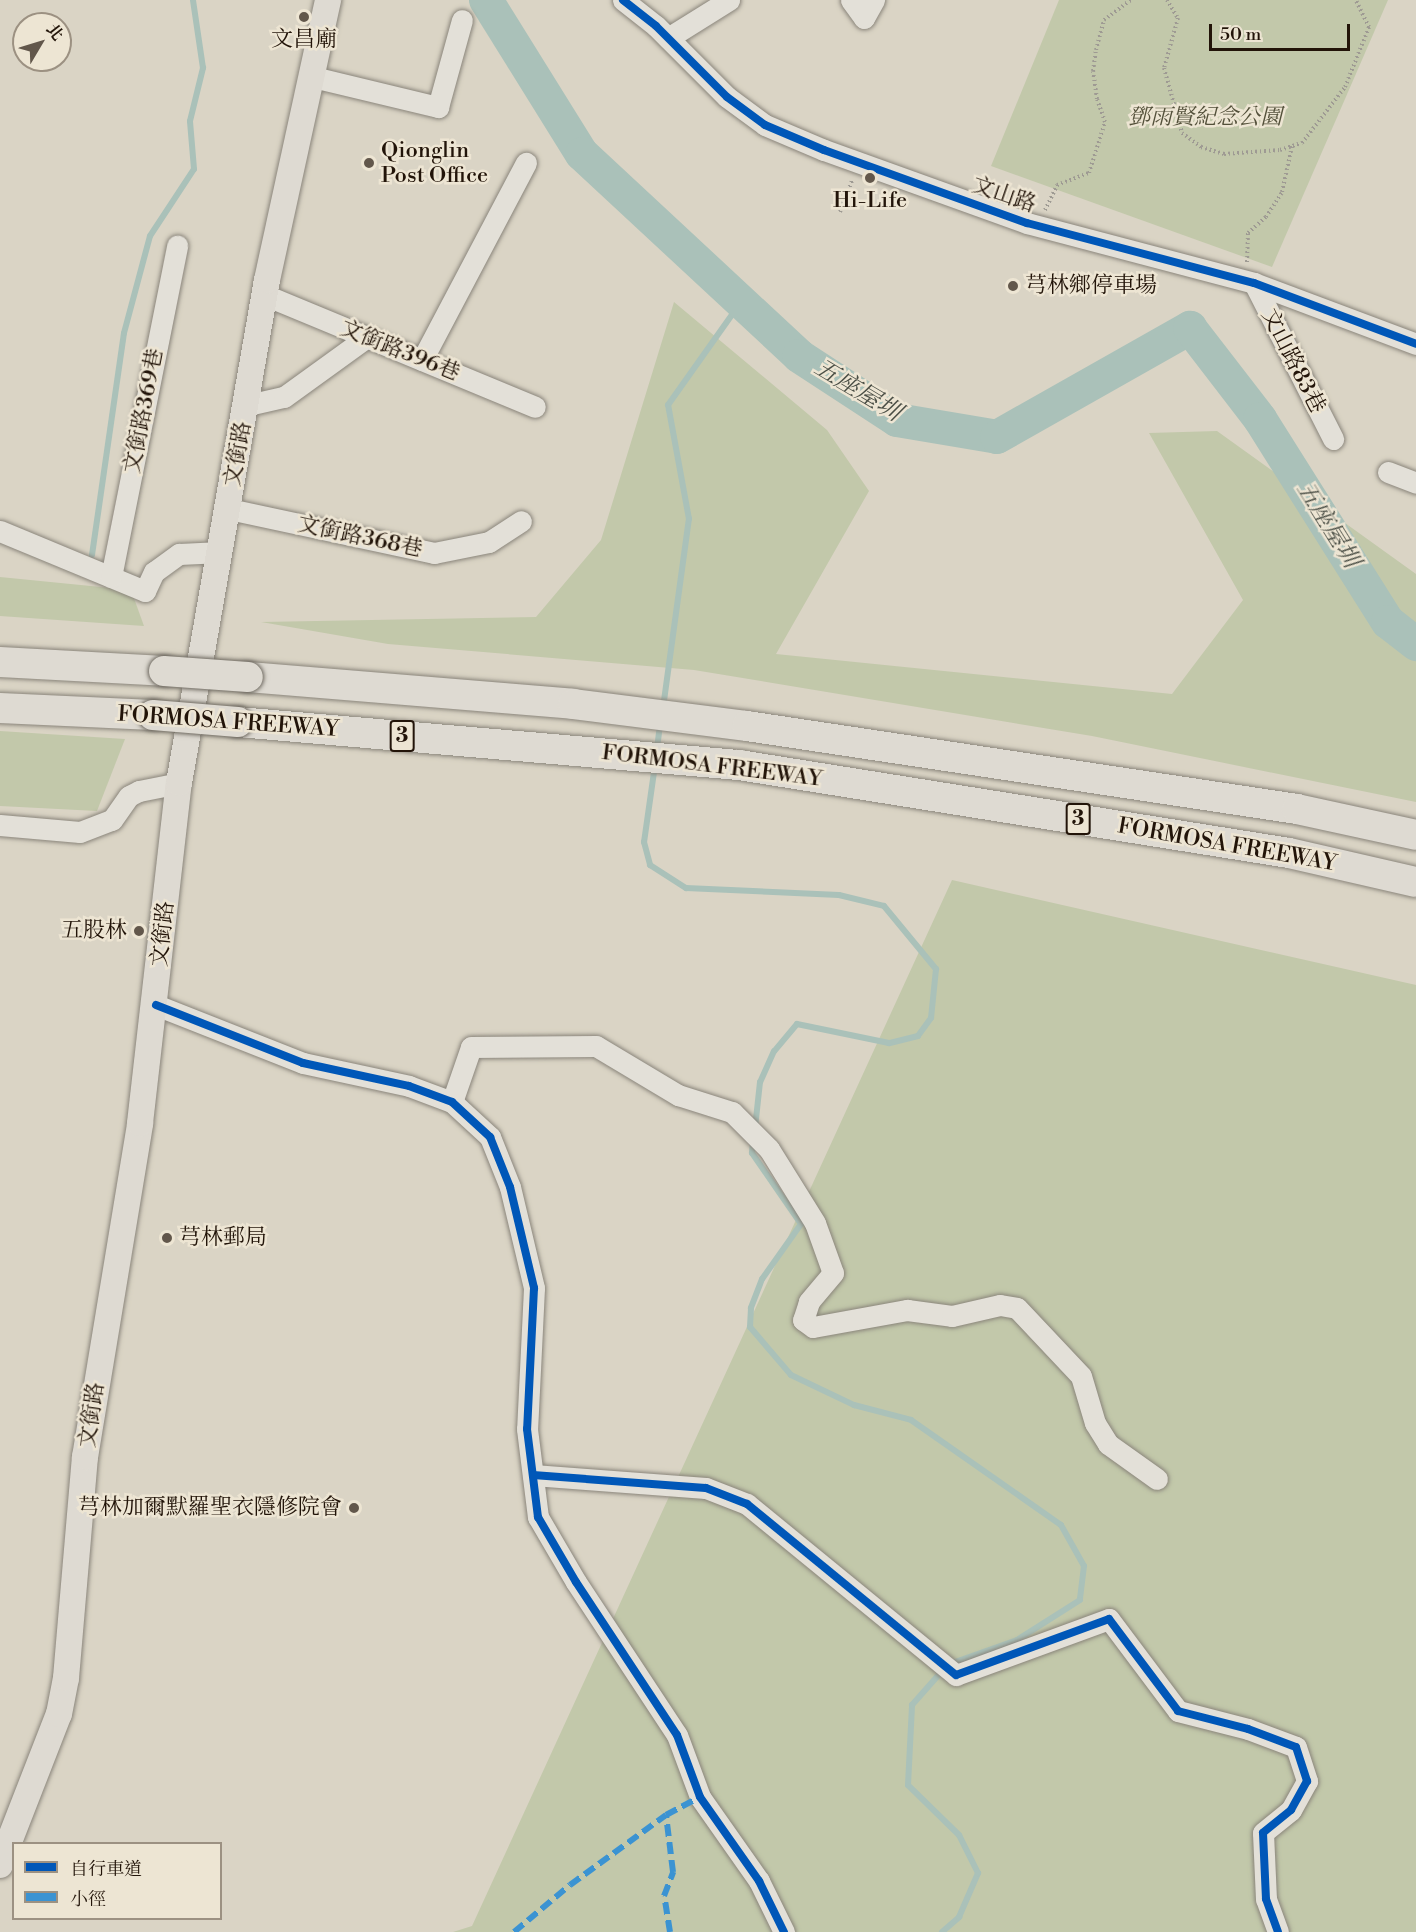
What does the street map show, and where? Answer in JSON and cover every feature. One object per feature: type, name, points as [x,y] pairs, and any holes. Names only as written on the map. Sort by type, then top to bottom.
[{"type":"highway","name":"FORMOSA FREEWAY","points":[[0,662],[248,677],[573,704],[747,726],[1297,809],[1416,835]]},
{"type":"highway","name":"FORMOSA FREEWAY","points":[[0,708],[153,715],[739,765],[1289,853],[1416,882]]},
{"type":"main road","name":"文銜路","points":[[0,1865],[59,1714],[66,1678],[86,1457],[156,1005],[179,783],[248,405],[265,295],[328,0]]},
{"type":"street","name":"文山路","points":[[622,0],[668,38],[727,97],[765,124],[859,163],[1037,226],[1254,283],[1416,344]]},
{"type":"street","points":[[668,38],[729,0]]},
{"type":"street","points":[[851,0],[864,18],[874,0]]},
{"type":"street","points":[[313,77],[438,107],[462,20]]},
{"type":"street","points":[[422,360],[526,163]]},
{"type":"street","name":"文銜路369巷","points":[[111,577],[177,246]]},
{"type":"street","name":"文山路83巷","points":[[1254,283],[1333,439]]},
{"type":"street","name":"文銜路396巷","points":[[265,295],[535,407]]},
{"type":"street","points":[[248,405],[284,398],[367,337]]},
{"type":"street","points":[[1388,472],[1416,483]]},
{"type":"street","name":"文銜路368巷","points":[[229,509],[434,553],[489,542],[521,521]]},
{"type":"street","points":[[0,531],[145,591],[154,572],[179,554],[221,552]]},
{"type":"street","points":[[0,825],[80,832],[112,820],[129,796],[139,790],[179,783]]},
{"type":"street","points":[[156,1005],[303,1063],[409,1086],[452,1102],[490,1137],[510,1187],[534,1288],[528,1429],[538,1517],[576,1582],[677,1735],[700,1797],[759,1881],[784,1932]]},
{"type":"street","points":[[452,1102],[471,1047],[596,1046],[678,1095],[732,1112],[769,1149],[815,1224],[833,1273],[809,1302],[803,1320],[813,1327],[908,1310],[952,1316],[1000,1305],[1017,1308],[1081,1376],[1095,1423],[1108,1444],[1157,1479]]},
{"type":"street","points":[[533,1475],[706,1488],[747,1504],[956,1675],[1109,1619],[1178,1711],[1248,1729],[1296,1747],[1307,1781],[1290,1810],[1263,1833],[1266,1899],[1278,1932]]},
{"type":"path","points":[[1037,226],[1057,185],[1089,173],[1105,122],[1093,71],[1096,50],[1104,20],[1131,0]]},
{"type":"path","points":[[1167,0],[1178,18],[1164,68],[1182,133],[1201,147],[1224,154],[1302,143],[1345,87],[1369,27],[1356,0]]},
{"type":"path","points":[[1254,283],[1247,266],[1248,233],[1266,217],[1282,192],[1292,146]]},
{"type":"path","points":[[840,212],[859,163]]},
{"type":"green space","name":"鄧雨賢紀念公園","points":[[1059,0],[1388,0],[1272,267],[991,166]]},
{"type":"green space","points":[[674,302],[827,430],[869,491],[776,654],[1172,694],[1243,600],[1149,433],[1217,431],[1416,574],[1416,802],[1092,736],[694,670],[388,644],[261,622],[536,617],[601,540]]},
{"type":"green space","points":[[0,577],[131,590],[144,626],[0,616]]},
{"type":"green space","points":[[0,731],[125,739],[97,811],[0,806]]},
{"type":"green space","points":[[952,880],[1416,985],[1416,1932],[453,1932],[472,1926]]},
{"type":"waterway","points":[[92,555],[124,333],[150,236],[194,169],[190,121],[203,68],[193,0]]},
{"type":"waterway","name":"五座屋圳","points":[[486,0],[582,154],[799,356],[897,420],[997,437],[1190,328],[1260,419],[1388,622],[1416,644]]},
{"type":"waterway","points":[[663,708],[689,519],[668,405],[741,302]]},
{"type":"waterway","points":[[657,749],[660,724]]},
{"type":"waterway","points":[[655,765],[644,842],[650,865],[686,888],[839,895],[884,906],[936,969],[931,1018],[918,1036],[889,1043],[797,1024],[774,1051],[760,1082],[755,1128]]},
{"type":"waterway","points":[[753,1141],[752,1153],[801,1224],[762,1279],[751,1308],[750,1327],[791,1375],[854,1405],[911,1420],[1061,1525],[1084,1566],[1080,1600],[1017,1640],[950,1664]]},
{"type":"waterway","points":[[942,1932],[959,1917],[978,1873],[959,1835],[908,1785],[912,1705],[943,1670]]},
{"type":"marked path","points":[[670,1932],[664,1896],[673,1872],[666,1815],[700,1797]]},
{"type":"marked path","points":[[514,1932],[570,1885],[666,1815]]},
{"type":"cycle path","points":[[623,0],[656,26],[727,97],[765,125],[824,150],[1027,223],[1254,283],[1416,344]]},
{"type":"cycle path","points":[[156,1005],[303,1063],[409,1086],[452,1102],[490,1137],[510,1187],[534,1288],[527,1429],[538,1517],[576,1582],[677,1735],[700,1797],[759,1881],[784,1932]]},
{"type":"cycle path","points":[[533,1475],[706,1488],[747,1504],[956,1675],[1109,1619],[1178,1711],[1248,1729],[1296,1747],[1307,1781],[1291,1810],[1263,1833],[1266,1899],[1278,1932]]},
{"type":"place","name":"文昌廟","points":[[304,17]]},
{"type":"place","name":"Qionglin Post Office","points":[[369,163]]},
{"type":"place","name":"Hi-Life","points":[[870,178]]},
{"type":"place","name":"芎林鄉停車場","points":[[1013,286]]},
{"type":"place","name":"五股林","points":[[139,931]]},
{"type":"place","name":"芎林郵局","points":[[167,1238]]},
{"type":"place","name":"芎林加爾默羅聖衣隱修院會","points":[[354,1508]]}]
